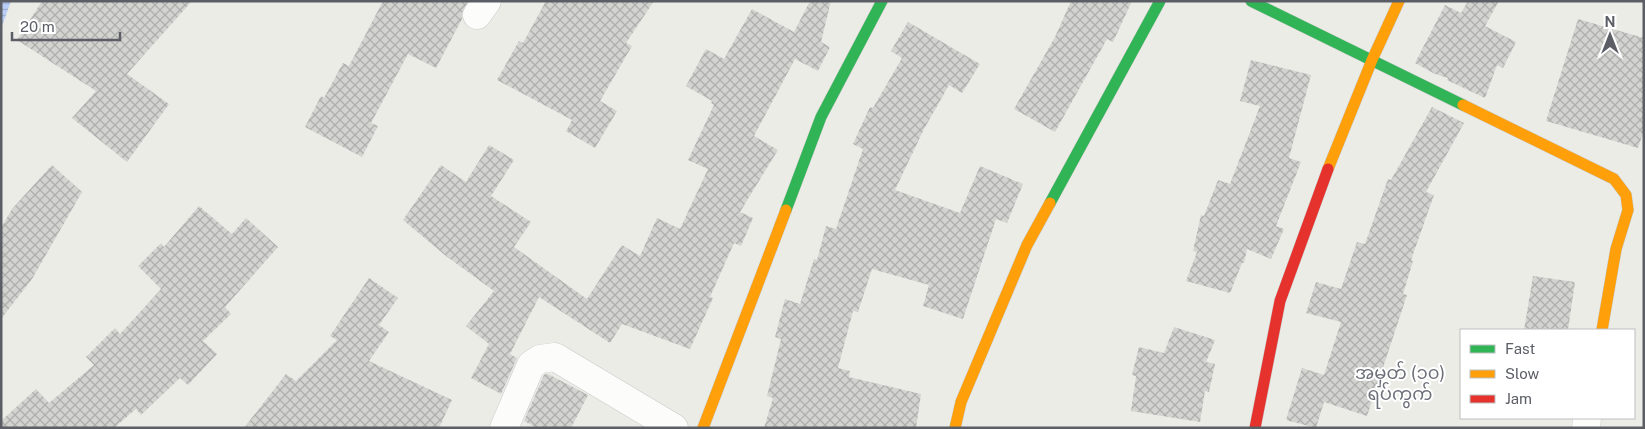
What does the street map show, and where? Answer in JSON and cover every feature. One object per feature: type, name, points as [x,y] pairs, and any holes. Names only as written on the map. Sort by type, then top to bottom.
[{"type":"street","points":[[703,428],[821,117],[882,1]]},
{"type":"street","points":[[954,428],[961,402],[1027,245],[1160,1]]},
{"type":"street","points":[[1251,1],[1614,178],[1626,195],[1628,210],[1616,249],[1602,329]]},
{"type":"street","points":[[1255,428],[1280,301],[1335,148],[1399,1]]},
{"type":"street","points":[[504,428],[531,365],[540,359],[555,357],[674,428]]},
{"type":"water","points":[[1,1],[11,1],[1,29]]},
{"type":"building","points":[[42,1],[192,1],[127,74],[169,104],[127,162],[72,118],[96,91],[17,40]]},
{"type":"building","points":[[383,1],[468,1],[462,13],[462,19],[436,68],[408,54],[371,123],[378,126],[362,157],[305,127],[321,96],[324,98],[343,63],[349,66]]},
{"type":"building","points":[[546,1],[654,1],[626,43],[632,46],[600,101],[617,111],[595,148],[566,131],[572,120],[497,80],[519,41],[523,43]]},
{"type":"building","points":[[810,1],[831,1],[821,42],[830,47],[818,71],[795,59],[754,136],[778,150],[740,212],[753,218],[741,246],[734,243],[710,297],[713,298],[690,349],[622,324],[610,343],[539,297],[510,354],[517,358],[501,394],[471,378],[489,344],[466,326],[494,291],[446,256],[403,220],[441,165],[466,182],[489,145],[514,160],[491,196],[531,222],[514,247],[587,299],[622,245],[640,256],[657,218],[680,229],[708,169],[688,160],[714,105],[711,103],[712,101],[686,86],[706,49],[724,59],[752,9],[794,32]]},
{"type":"building","points":[[1071,1],[1132,1],[1113,42],[1107,39],[1055,132],[1014,109],[1055,37]]},
{"type":"building","points":[[1468,1],[1499,1],[1485,26],[1516,42],[1503,68],[1497,65],[1485,98],[1415,63],[1445,5],[1461,13]]},
{"type":"building","points":[[1578,19],[1644,38],[1644,130],[1638,148],[1546,121]]},
{"type":"building","points":[[908,22],[980,64],[962,93],[949,85],[924,129],[895,190],[960,213],[980,166],[1023,184],[1007,223],[996,219],[963,319],[923,306],[929,285],[872,269],[858,312],[853,311],[838,368],[850,371],[849,377],[921,394],[916,428],[764,428],[773,398],[767,396],[781,339],[775,337],[785,299],[800,304],[814,259],[817,260],[826,226],[836,229],[863,149],[853,144],[870,107],[873,108],[902,58],[891,51]]},
{"type":"building","points":[[1251,60],[1311,75],[1289,158],[1301,162],[1276,226],[1284,229],[1271,259],[1247,249],[1244,263],[1242,263],[1230,293],[1186,281],[1197,252],[1193,251],[1201,215],[1204,216],[1218,180],[1230,184],[1260,106],[1240,101]]},
{"type":"building","points":[[1432,107],[1464,123],[1426,192],[1434,195],[1411,260],[1413,261],[1403,294],[1407,295],[1367,416],[1324,402],[1316,428],[1286,420],[1302,368],[1324,375],[1341,322],[1306,313],[1316,282],[1341,289],[1357,242],[1365,244],[1388,179],[1391,180]]},
{"type":"building","points":[[52,165],[82,192],[32,279],[1,319],[1,228],[12,209]]},
{"type":"building","points":[[199,206],[232,234],[246,218],[278,247],[225,307],[231,314],[203,341],[217,354],[188,385],[180,378],[141,415],[136,409],[114,428],[1,428],[1,421],[36,389],[49,403],[94,365],[86,357],[115,328],[120,334],[161,289],[138,266],[161,243],[164,247]]},
{"type":"building","points":[[1533,276],[1575,282],[1568,329],[1524,329]]},
{"type":"building","points":[[369,278],[398,298],[379,325],[389,332],[369,361],[452,400],[439,428],[244,428],[286,374],[296,381],[337,340],[330,336]]},
{"type":"building","points":[[1174,327],[1215,340],[1206,362],[1215,364],[1209,392],[1205,391],[1200,422],[1131,411],[1136,376],[1132,375],[1139,347],[1164,353]]},
{"type":"building","points":[[546,374],[588,395],[571,428],[537,428],[524,421]]},
{"type":"traffic: fast","points":[[786,210],[821,117],[882,1]]},
{"type":"traffic: fast","points":[[1050,203],[1160,1]]},
{"type":"traffic: fast","points":[[1251,1],[1463,105]]},
{"type":"traffic: slow","points":[[1328,169],[1372,60],[1399,1]]},
{"type":"traffic: slow","points":[[1463,105],[1614,179],[1626,195],[1628,210],[1616,249],[1602,329]]},
{"type":"traffic: slow","points":[[955,428],[961,402],[1027,245],[1050,203]]},
{"type":"traffic: slow","points":[[703,428],[786,210]]},
{"type":"traffic: jam","points":[[1255,428],[1280,301],[1328,169]]},
{"type":"district","name":"အမှတ် (၁၀) ရပ်ကွက်","points":[[1400,382]]}]
